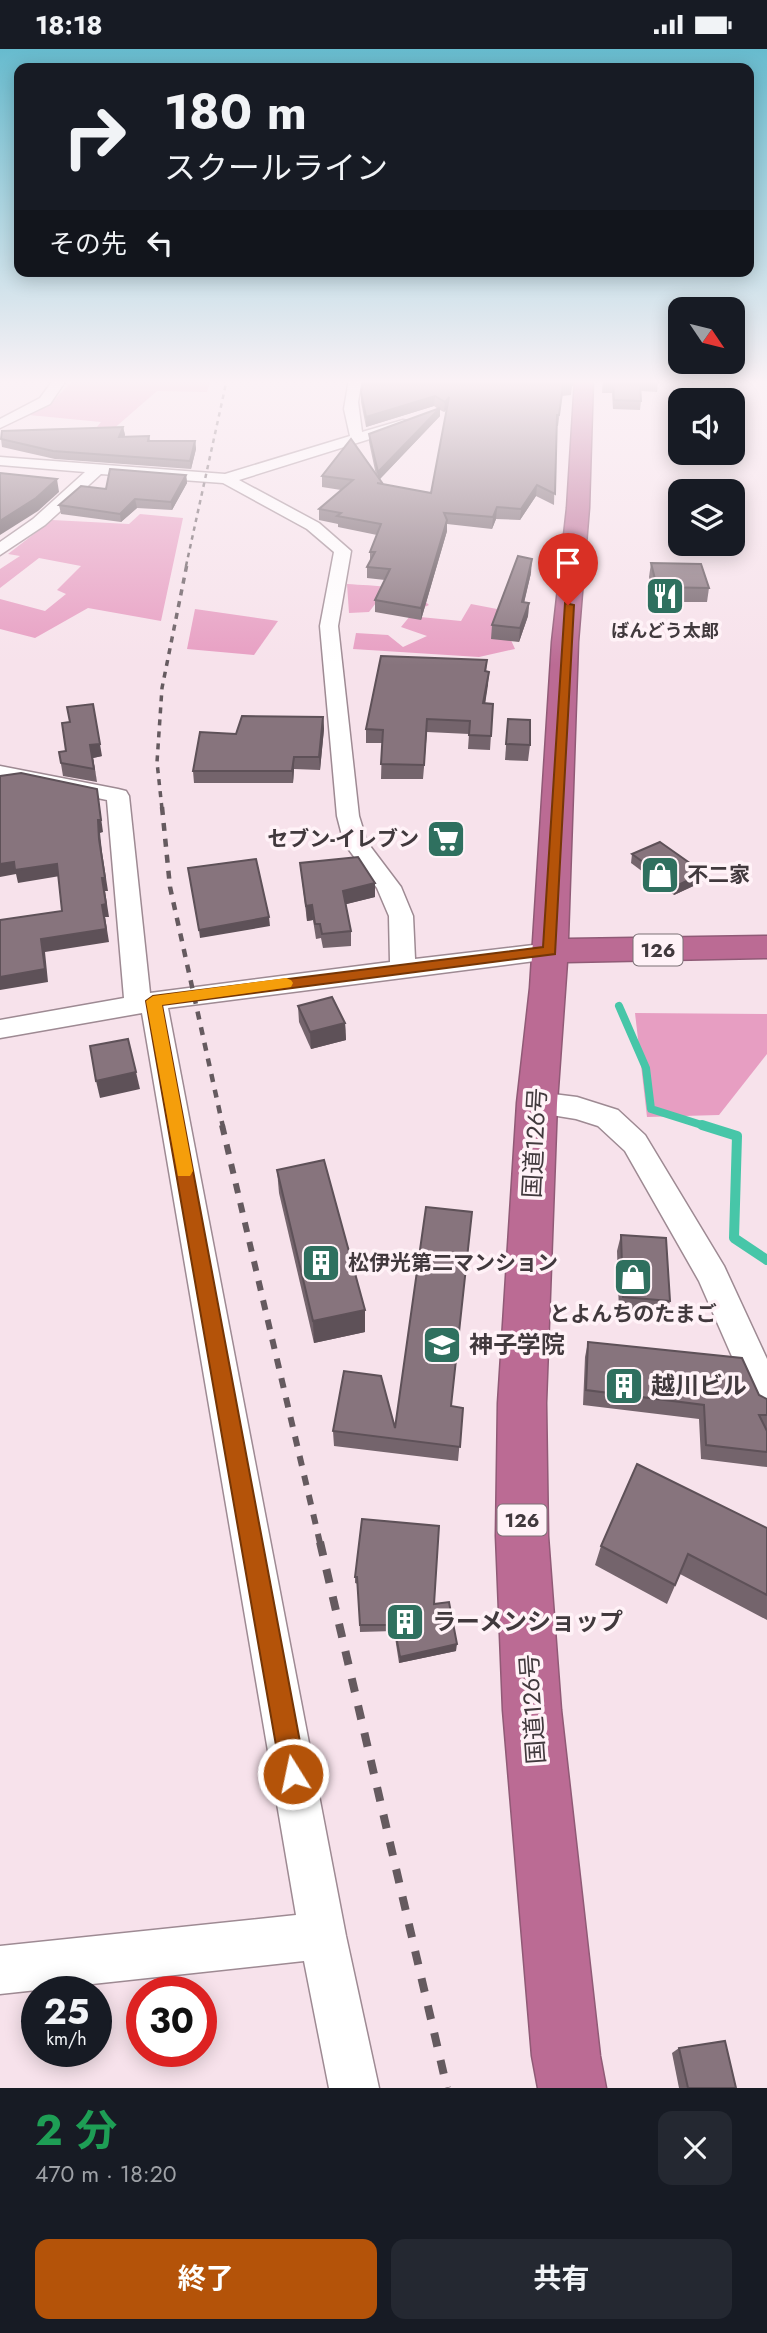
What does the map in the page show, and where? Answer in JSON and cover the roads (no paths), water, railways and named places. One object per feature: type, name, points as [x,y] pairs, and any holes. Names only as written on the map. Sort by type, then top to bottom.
[{"type":"highway","name":"国道126号","points":[[572,2088],[566,2056],[532,1710],[522,1536],[522,1403],[537,1103],[550,951],[565,642],[580,474]]},
{"type":"highway","name":"126","points":[[550,951],[767,947]]},
{"type":"street","points":[[0,550],[39,522],[91,474]]},
{"type":"street","points":[[156,474],[226,479],[242,474]]},
{"type":"street","points":[[226,479],[313,526],[343,551],[329,626],[348,816],[356,843],[389,887],[401,916],[403,969]]},
{"type":"street","points":[[0,772],[118,796],[146,1003],[354,2088]]},
{"type":"street","points":[[0,1029],[146,1003],[550,951]]},
{"type":"street","points":[[537,1103],[577,1108],[608,1118],[635,1143],[713,1276],[767,1398]]},
{"type":"street","points":[[0,1970],[323,1936]]},
{"type":"waterway","points":[[619,1006],[646,1068],[651,1109],[708,1127]]},
{"type":"waterway","points":[[702,1125],[737,1136],[734,1238],[767,1260]]},
{"type":"railway","points":[[186,566],[206,474]]},
{"type":"railway","points":[[162,809],[157,762],[162,688],[187,564]]},
{"type":"railway","points":[[162,807],[170,887],[223,1127]]},
{"type":"railway","points":[[222,1125],[320,1543]]},
{"type":"railway","points":[[320,1542],[447,2088]]},
{"type":"place","name":"ばんどう太郎","points":[[665,596]]},
{"type":"place","name":"セブン-イレブン","points":[[446,839]]},
{"type":"place","name":"不二家","points":[[660,875]]},
{"type":"place","name":"松伊光第二マンション","points":[[321,1263]]},
{"type":"place","name":"とよんちのたまご","points":[[633,1277]]},
{"type":"place","name":"神子学院","points":[[442,1345]]},
{"type":"place","name":"越川ビル","points":[[624,1386]]},
{"type":"place","name":"ラーメンショップ","points":[[405,1622]]}]
